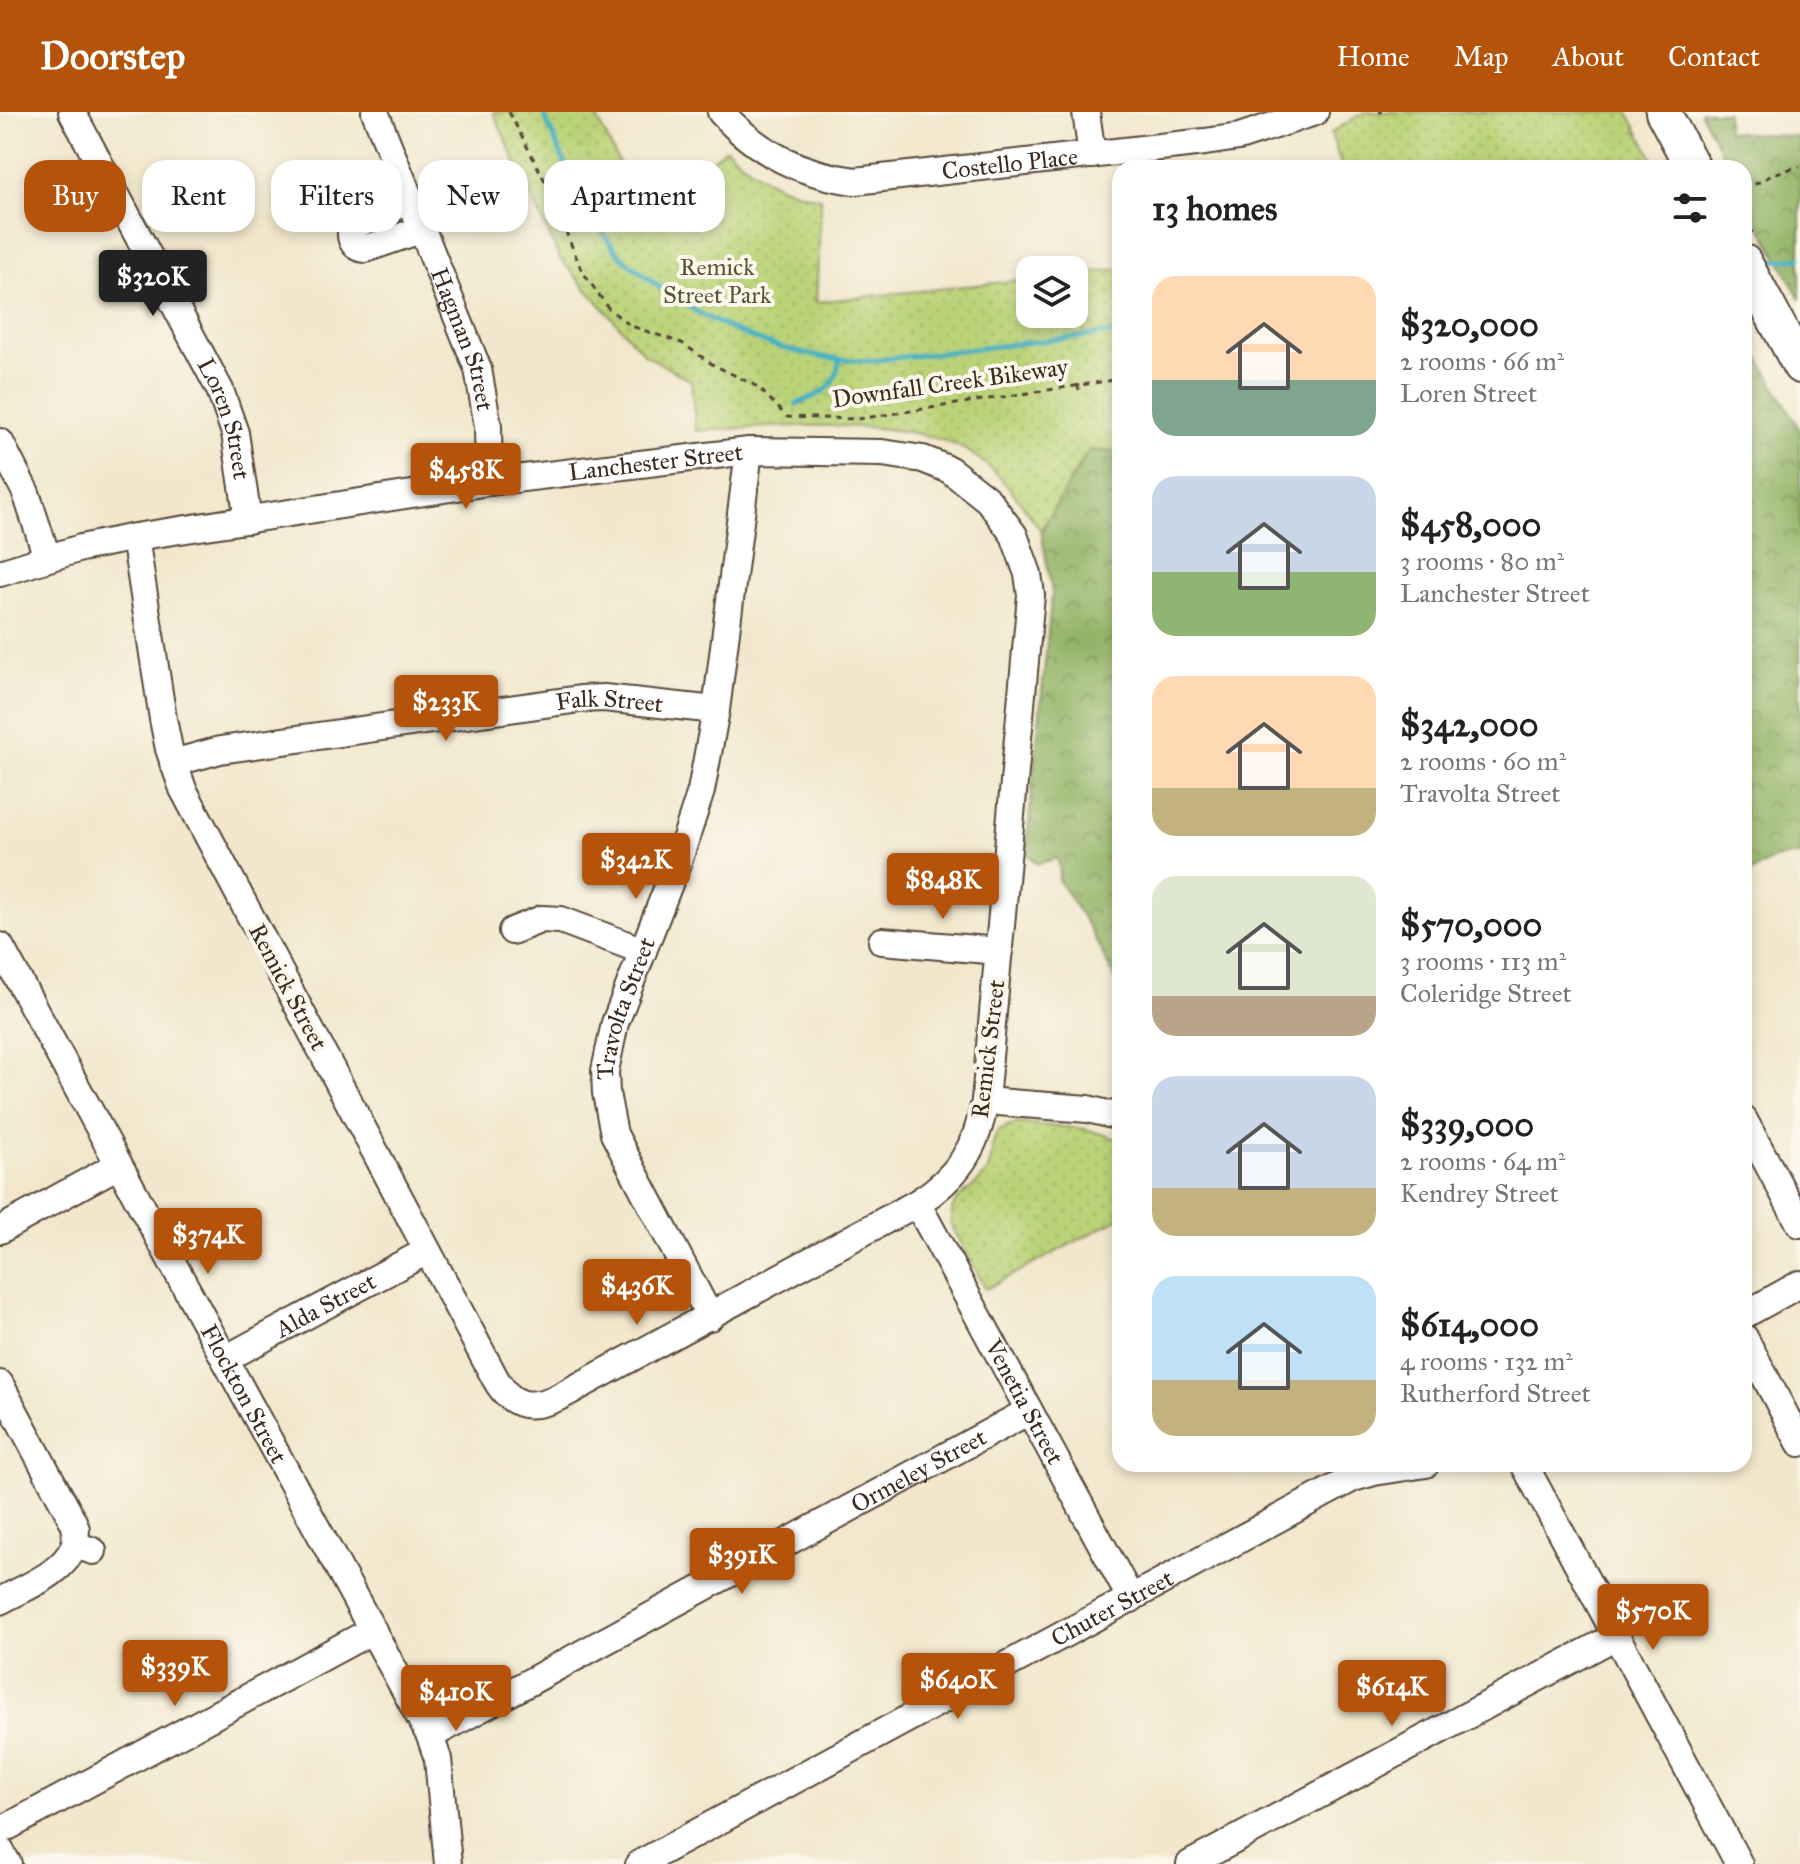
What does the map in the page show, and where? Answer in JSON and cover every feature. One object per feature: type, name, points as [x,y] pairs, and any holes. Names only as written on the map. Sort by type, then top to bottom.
[{"type":"main road","points":[[1663,112],[1689,160]]},
{"type":"main road","points":[[1752,277],[1800,366]]},
{"type":"street","name":"Loren Street","points":[[72,112],[220,390],[235,433],[248,520]]},
{"type":"street","name":"Hagman Street","points":[[375,112],[418,216]]},
{"type":"street","name":"Costello Place","points":[[721,112],[736,129],[770,155],[809,173],[855,181],[1239,137],[1315,112]]},
{"type":"street","points":[[1086,112],[1092,155]]},
{"type":"street","points":[[411,199],[356,225],[351,231],[352,240],[365,249],[418,231]]},
{"type":"street","name":"Hagman Street","points":[[424,232],[478,369],[488,426],[489,482]]},
{"type":"street","points":[[0,442],[26,493],[47,557]]},
{"type":"street","name":"Lanchester Street","points":[[0,573],[47,557],[135,537],[489,482],[749,451],[882,453],[936,464]]},
{"type":"street","name":"Travolta Street","points":[[710,1317],[624,1154],[609,1116],[606,1093],[608,1050],[615,1023],[692,823],[707,766],[749,451]]},
{"type":"street","name":"Remick Street","points":[[135,537],[163,719],[173,763],[194,811],[500,1388],[519,1414],[547,1403],[710,1317],[917,1203],[945,1184],[965,1160],[977,1137],[985,1101],[1030,585],[1021,552],[1003,517],[970,484],[936,464]]},
{"type":"street","name":"Falk Street","points":[[173,763],[220,750],[580,699],[604,698],[716,710]]},
{"type":"street","points":[[512,931],[542,919],[561,920],[643,951]]},
{"type":"street","points":[[882,941],[999,951]]},
{"type":"street","name":"Flockton Street","points":[[0,946],[430,1736],[438,1759],[448,1864]]},
{"type":"street","points":[[985,1101],[1088,1109],[1112,1115]]},
{"type":"street","points":[[1752,1135],[1800,1224]]},
{"type":"street","points":[[0,1230],[118,1165]]},
{"type":"street","name":"Venetia Street","points":[[917,1203],[1131,1599]]},
{"type":"street","name":"Alda Street","points":[[225,1359],[427,1251]]},
{"type":"street","points":[[1752,1311],[1800,1284]]},
{"type":"street","points":[[1752,1352],[1800,1443]]},
{"type":"street","points":[[0,1384],[67,1508],[84,1548],[58,1569],[0,1601]]},
{"type":"street","name":"Ormeley Street","points":[[430,1736],[1029,1411]]},
{"type":"street","name":"Chuter Street","points":[[650,1861],[1131,1599],[1347,1472]]},
{"type":"street","points":[[1528,1472],[1739,1864]]},
{"type":"street","points":[[0,1831],[373,1630]]},
{"type":"street","points":[[1190,1864],[1616,1636]]},
{"type":"street","points":[[0,1850],[8,1864]]},
{"type":"street","points":[[438,1864],[448,1864]]},
{"type":"path","name":"Downfall Creek Bikeway","points":[[509,112],[545,181],[582,271],[609,309],[631,326],[682,343],[712,364],[758,387],[787,417],[858,419],[1112,380]]},
{"type":"path","points":[[1752,186],[1776,173],[1800,166]]},
{"type":"path","points":[[1077,384],[1081,395]]},
{"type":"green space","name":"Remick Street Park","points":[[493,112],[594,112],[618,160],[544,160],[544,224],[528,189],[528,160],[515,160]]},
{"type":"green space","points":[[1364,112],[1628,112],[1654,160],[1339,160],[1331,133]]},
{"type":"green space","points":[[1700,112],[1727,112],[1727,131],[1800,137],[1800,299],[1752,210],[1752,160],[1726,160]]},
{"type":"green space","name":"Remick Street Park","points":[[726,148],[769,181],[821,198],[816,302],[1016,281],[1016,328],[1088,328],[1088,272],[1112,270],[1112,452],[1089,450],[1041,531],[993,471],[972,454],[946,442],[914,433],[838,426],[696,431],[691,381],[644,354],[560,259],[548,232],[725,232],[725,160],[711,160]]},
{"type":"green space","points":[[1752,348],[1800,430],[1800,855],[1773,859],[1752,872]]},
{"type":"green space","points":[[1089,450],[1112,452],[1112,973],[1089,927],[1058,880],[1060,868],[1057,858],[1037,864],[1026,851],[1052,592],[1041,531]]},
{"type":"green space","points":[[1019,1123],[1086,1129],[1112,1137],[1112,1222],[986,1289],[951,1224],[951,1213],[958,1198],[983,1178],[988,1170],[993,1141],[1004,1127]]},
{"type":"waterway","points":[[543,112],[584,202],[620,255],[695,311],[749,337],[807,354],[868,361],[1112,333]]},
{"type":"waterway","points":[[1757,263],[1800,258]]},
{"type":"waterway","points":[[796,404],[826,390],[835,379],[839,361]]}]
